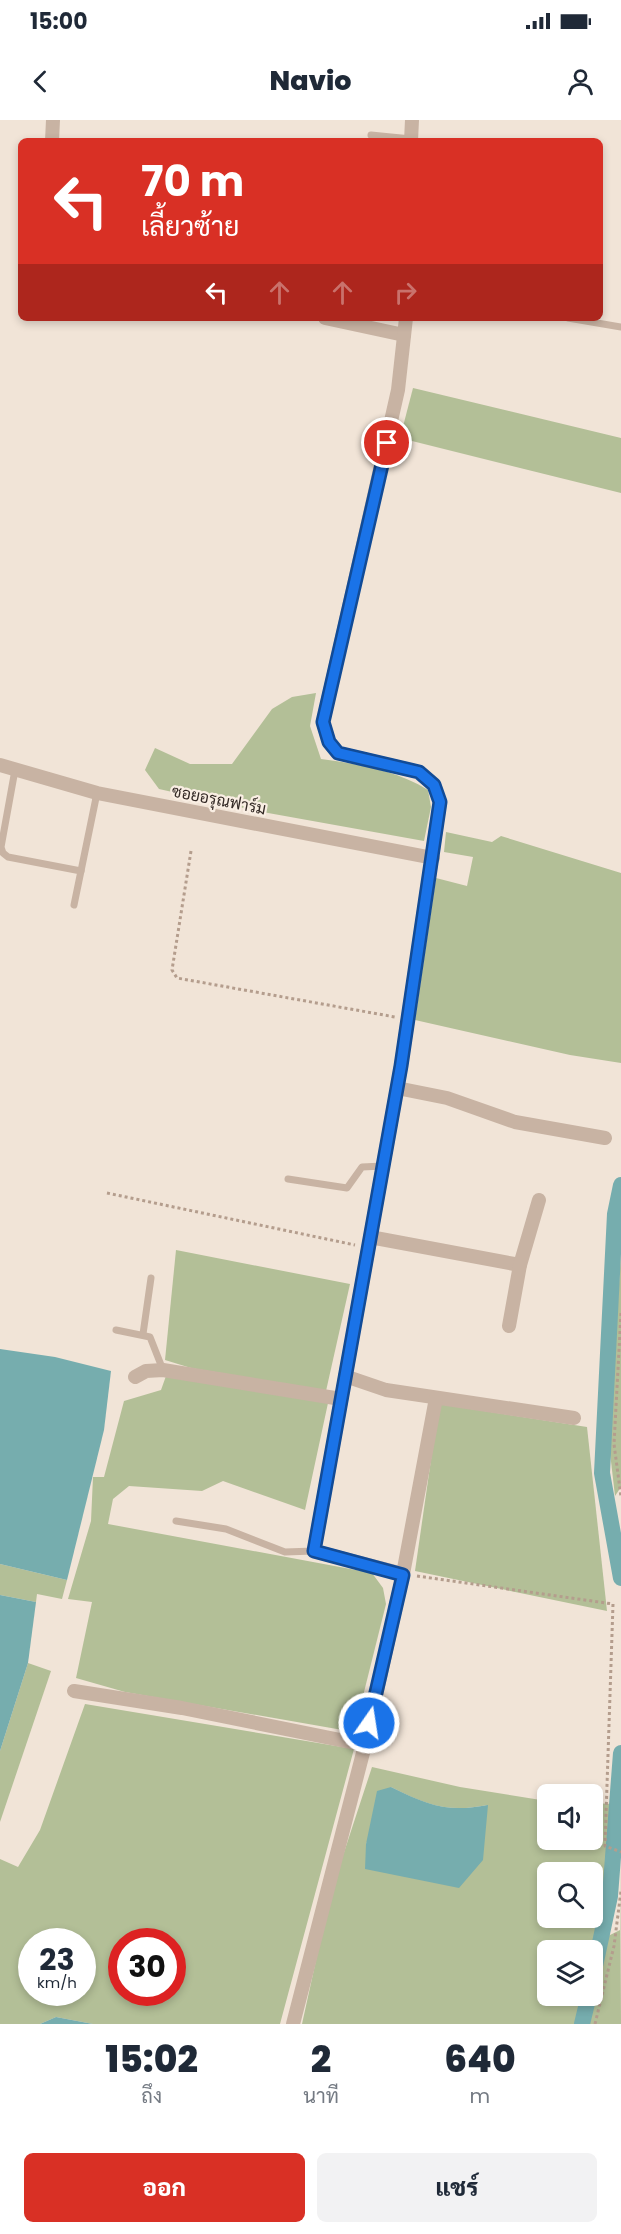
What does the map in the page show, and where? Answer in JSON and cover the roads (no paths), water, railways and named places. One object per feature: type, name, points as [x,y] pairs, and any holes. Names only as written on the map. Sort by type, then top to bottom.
[{"type":"street","points":[[52,138],[53,120]]},
{"type":"street","points":[[411,138],[412,120]]},
{"type":"street","points":[[340,321],[404,335]]},
{"type":"street","points":[[403,1575],[314,1551],[397,1088],[440,802],[434,785],[419,772],[338,753],[329,742],[323,722],[392,420],[398,390],[406,321]]},
{"type":"street","name":"ซอยอรุณฟาร์ม","points":[[0,765],[97,793],[433,858]]},
{"type":"street","points":[[397,1088],[447,1098],[515,1122],[605,1138]]},
{"type":"street","points":[[509,1326],[520,1265],[539,1200]]},
{"type":"street","points":[[369,1243],[520,1265]]},
{"type":"street","points":[[135,1377],[146,1371],[164,1370],[341,1399]]},
{"type":"street","points":[[345,1376],[386,1390],[574,1418]]},
{"type":"street","points":[[293,2024],[365,1745],[403,1575],[436,1398]]},
{"type":"street","points":[[74,1691],[182,1708],[365,1745]]},
{"type":"lane","points":[[370,135],[395,138]]},
{"type":"lane","points":[[586,321],[621,327]]},
{"type":"lane","points":[[15,770],[1,847],[3,853],[8,857],[81,871]]},
{"type":"lane","points":[[74,905],[97,793]]},
{"type":"lane","points":[[288,1179],[347,1188],[362,1167],[383,1166]]},
{"type":"lane","points":[[143,1334],[151,1278]]},
{"type":"lane","points":[[116,1330],[150,1337],[164,1370]]},
{"type":"lane","points":[[176,1521],[226,1529],[285,1552],[314,1551]]},
{"type":"water","points":[[0,1349],[55,1357],[111,1371],[104,1430],[67,1580],[0,1564]]},
{"type":"water","points":[[0,1595],[36,1602],[28,1663],[0,1751]]},
{"type":"water","points":[[391,1787],[438,1806],[461,1808],[488,1805],[483,1860],[459,1888],[365,1869],[366,1844],[377,1791]]},
{"type":"water","points":[[56,2017],[93,2024],[40,2024]]},
{"type":"waterway","points":[[621,1185],[615,1214],[602,1473],[621,1578]]},
{"type":"waterway","points":[[601,1940],[610,1896],[621,1753]]},
{"type":"waterway","points":[[582,2024],[586,2006]]}]
